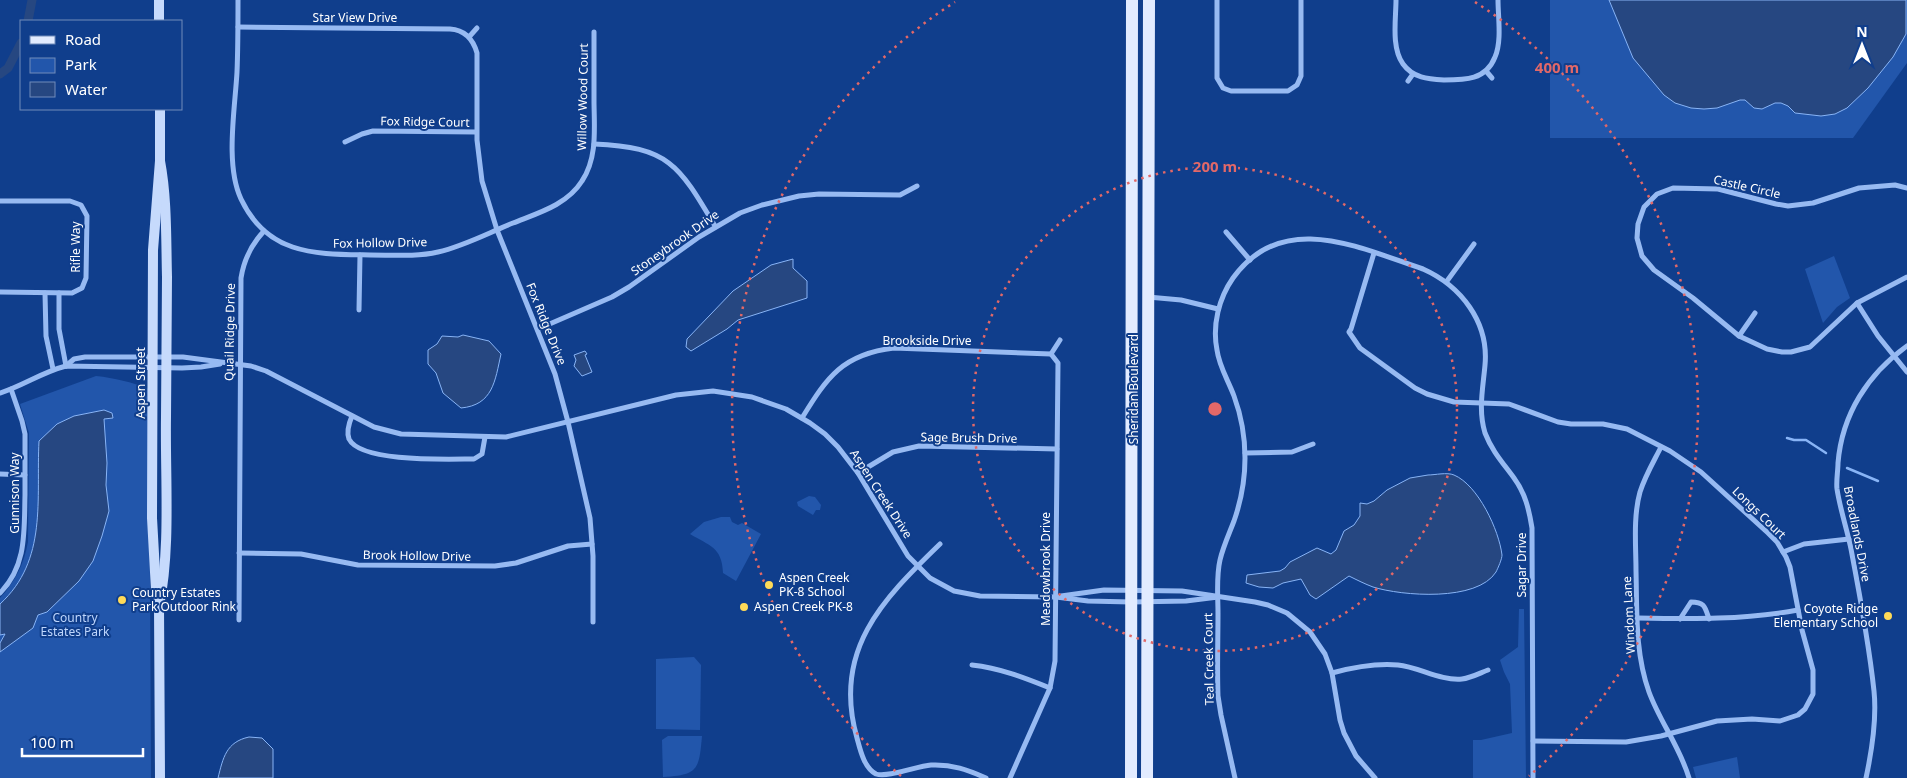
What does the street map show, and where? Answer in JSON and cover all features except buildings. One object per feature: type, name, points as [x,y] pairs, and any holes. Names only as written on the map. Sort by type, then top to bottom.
[{"type":"main road","name":"Sheridan Boulevard","points":[[1130,778],[1132,0]]},
{"type":"main road","name":"Sheridan Boulevard","points":[[1147,778],[1149,0]]},
{"type":"street","points":[[159,0],[159,20]]},
{"type":"street","points":[[238,0],[233,173],[236,186],[244,204],[264,231]]},
{"type":"street","points":[[1217,0],[1217,78],[1225,92],[1288,91],[1300,82],[1301,0]]},
{"type":"street","points":[[1396,0],[1396,47],[1402,63],[1413,74],[1430,79],[1464,80],[1472,79],[1486,71],[1492,64],[1498,48],[1498,0]]},
{"type":"street","name":"Star View Drive","points":[[238,27],[450,29],[463,32],[469,37]]},
{"type":"street","points":[[469,37],[477,28]]},
{"type":"street","name":"Willow Wood Court","points":[[497,230],[565,200],[582,182],[587,172],[594,144],[594,32]]},
{"type":"street","name":"Fox Ridge Drive","points":[[469,37],[477,53],[476,132],[482,181],[497,230],[555,374],[585,493],[592,544],[593,622]]},
{"type":"street","points":[[1486,71],[1492,78]]},
{"type":"street","points":[[1408,81],[1413,74]]},
{"type":"street","points":[[1300,82],[1306,85]]},
{"type":"street","name":"Aspen Street","points":[[160,110],[160,160],[153,250],[152,518],[156,590],[160,606]]},
{"type":"street","name":"Fox Ridge Court","points":[[345,142],[373,131],[476,132]]},
{"type":"street","points":[[594,144],[639,148],[662,158],[681,173],[690,184],[715,226]]},
{"type":"street","name":"Aspen Street","points":[[160,160],[163,179],[166,249],[167,357],[166,519],[163,589],[160,606],[160,778]]},
{"type":"street","name":"Castle Circle","points":[[1907,188],[1895,185],[1858,188],[1801,205],[1776,204],[1732,191],[1703,187],[1673,188],[1664,190],[1650,199],[1644,207],[1638,224],[1637,238],[1642,256],[1654,270],[1693,298],[1739,336],[1767,349],[1782,352],[1801,350],[1817,342],[1845,312],[1907,277]]},
{"type":"street","name":"Stoneybrook Drive","points":[[538,328],[612,297],[715,226],[740,213],[780,200],[819,194],[900,195],[917,186]]},
{"type":"street","name":"Rifle Way","points":[[0,200],[76,202],[85,210],[87,216],[86,278],[85,283],[77,291],[59,293],[0,292]]},
{"type":"street","name":"Fox Hollow Drive","points":[[264,231],[284,244],[307,252],[406,255],[438,252],[497,230]]},
{"type":"street","name":"Quail Ridge Drive","points":[[239,620],[240,278],[242,267],[251,247],[264,231]]},
{"type":"street","points":[[1226,232],[1250,260]]},
{"type":"street","name":"Teal Creek Court","points":[[1235,778],[1218,696],[1218,597],[1220,561],[1239,505],[1245,453],[1239,414],[1216,349],[1215,335],[1218,309],[1229,284],[1250,260],[1268,248],[1279,244],[1303,238],[1333,240],[1374,253]]},
{"type":"street","points":[[1447,282],[1474,244]]},
{"type":"street","points":[[1374,253],[1423,269],[1447,282],[1462,296],[1471,308],[1482,335],[1485,363],[1481,402],[1454,402],[1427,394],[1415,388],[1360,348],[1349,332],[1352,329],[1374,253]]},
{"type":"street","points":[[359,310],[360,255]]},
{"type":"street","points":[[45,293],[45,323],[53,369]]},
{"type":"street","points":[[59,293],[59,337],[66,366]]},
{"type":"street","points":[[1148,297],[1181,300],[1218,309]]},
{"type":"street","points":[[1857,304],[1907,372]]},
{"type":"street","points":[[1739,336],[1755,313]]},
{"type":"street","points":[[47,340],[59,337]]},
{"type":"street","points":[[1051,354],[1060,340]]},
{"type":"street","name":"Broadlands Drive","points":[[1866,778],[1874,731],[1874,692],[1849,539],[1837,490],[1839,452],[1842,435],[1854,404],[1863,389],[1872,376],[1907,346]]},
{"type":"street","name":"Brookside Drive","points":[[802,418],[820,388],[840,368],[859,357],[881,350],[894,348],[1051,354]]},
{"type":"street","name":"Meadowbrook Drive","points":[[1010,778],[1050,688],[1056,660],[1058,363],[1051,354]]},
{"type":"street","points":[[66,366],[74,359],[85,357],[153,362]]},
{"type":"street","name":"Aspen Creek Drive","points":[[153,362],[167,357],[198,358],[251,366],[266,371],[374,427],[401,434],[513,436],[676,395],[712,392],[752,397],[770,402],[802,418],[825,434],[838,447],[858,473],[908,556],[917,566],[941,585],[966,594],[980,596],[1056,596],[1104,590],[1131,596],[1148,596],[1182,591],[1268,605],[1292,616],[1308,629],[1325,654],[1332,673],[1344,733],[1356,756],[1375,778]]},
{"type":"street","points":[[0,393],[11,390],[53,369],[66,366],[153,362]]},
{"type":"street","name":"Aspen Creek Drive","points":[[153,362],[166,368],[201,368],[223,363]]},
{"type":"street","name":"Gunnison Way","points":[[0,593],[12,578],[22,555],[24,542],[24,434],[22,421],[11,390]]},
{"type":"street","name":"Longs Court","points":[[1481,402],[1509,404],[1558,422],[1614,425],[1627,429],[1661,447],[1701,472],[1768,533],[1783,552],[1790,567],[1798,610],[1813,670],[1813,694],[1804,709],[1790,719],[1780,721],[1726,720],[1670,734],[1626,742],[1532,741]]},
{"type":"street","name":"Sagar Drive","points":[[1481,402],[1484,430],[1490,445],[1521,489],[1530,513],[1532,528],[1532,741]]},
{"type":"street","points":[[352,416],[348,433],[351,442],[363,449],[390,458],[478,458],[484,448],[485,437]]},
{"type":"street","points":[[1245,453],[1292,452],[1313,444]]},
{"type":"street","name":"Sage Brush Drive","points":[[858,473],[893,452],[919,446],[1057,450]]},
{"type":"street","name":"Windom Lane","points":[[1661,447],[1645,479],[1637,506],[1636,542],[1640,655],[1643,674],[1657,710],[1683,759],[1689,778]]},
{"type":"street","points":[[0,474],[25,474]]},
{"type":"street","points":[[1783,552],[1804,544],[1849,539]]},
{"type":"street","name":"Brook Hollow Drive","points":[[239,553],[301,554],[358,565],[495,566],[516,563],[568,546],[592,544]]},
{"type":"street","points":[[940,544],[902,582],[876,615],[865,633],[853,662],[850,685],[851,715],[862,754],[867,765],[875,774],[882,776],[917,767],[944,765],[968,770],[986,778]]},
{"type":"street","name":"Aspen Creek Drive","points":[[1056,596],[1088,601],[1131,596],[1148,596],[1186,601],[1218,597]]},
{"type":"street","points":[[1680,619],[1691,602],[1702,604],[1709,619]]},
{"type":"street","points":[[1638,618],[1709,619],[1768,616],[1798,610]]},
{"type":"street","points":[[1332,673],[1365,665],[1380,664],[1414,668],[1448,678],[1463,679],[1488,670]]},
{"type":"street","points":[[972,665],[999,669],[1050,688]]},
{"type":"street","points":[[1532,741],[1533,778]]},
{"type":"green space","points":[[1550,0],[1907,0],[1907,63],[1853,138],[1550,138]]},
{"type":"green space","points":[[1834,256],[1850,298],[1837,307],[1823,323],[1805,269]]},
{"type":"green space","name":"Country Estates Park","points":[[96,376],[136,384],[149,389],[151,778],[0,778],[0,598],[18,572],[28,542],[29,433],[20,404]]},
{"type":"green space","points":[[809,496],[815,497],[821,505],[820,510],[816,510],[813,515],[798,506],[797,502]]},
{"type":"green space","points":[[721,517],[730,517],[732,522],[738,525],[742,523],[761,534],[736,581],[723,573],[720,558],[714,548],[690,534],[704,522]]},
{"type":"green space","points":[[1519,609],[1524,609],[1526,778],[1473,778],[1473,740],[1512,733],[1510,684],[1500,660],[1518,647]]},
{"type":"green space","points":[[694,657],[701,665],[700,730],[656,729],[656,659]]},
{"type":"green space","points":[[668,736],[702,736],[698,763],[690,772],[683,775],[663,777],[662,740]]},
{"type":"green space","points":[[1737,757],[1740,778],[1696,778],[1693,767]]},
{"type":"water","points":[[1609,0],[1906,0],[1906,34],[1893,57],[1868,88],[1847,108],[1835,114],[1821,116],[1795,113],[1788,106],[1781,103],[1775,103],[1762,109],[1754,108],[1745,100],[1717,108],[1691,108],[1675,103],[1664,95],[1633,58]]},
{"type":"water","points":[[793,259],[793,268],[807,281],[807,298],[738,320],[691,351],[686,347],[687,339],[733,291],[771,265]]},
{"type":"water","points":[[463,335],[489,341],[501,354],[494,382],[486,397],[472,406],[461,408],[443,393],[436,373],[428,364],[428,350],[437,344],[442,336],[458,337]]},
{"type":"water","points":[[585,351],[592,372],[582,376],[574,366],[576,360],[574,355]]},
{"type":"water","points":[[104,410],[112,413],[113,418],[104,419],[107,463],[106,485],[109,511],[93,561],[79,581],[47,612],[38,615],[33,628],[0,652],[0,643],[5,634],[0,635],[0,604],[15,587],[26,568],[33,548],[38,506],[39,441],[57,424],[74,416]]},
{"type":"water","points":[[1451,474],[1463,480],[1486,509],[1497,533],[1502,555],[1496,572],[1486,582],[1473,588],[1456,592],[1420,594],[1402,593],[1373,587],[1349,576],[1316,599],[1310,595],[1301,579],[1283,583],[1273,588],[1259,587],[1246,583],[1247,575],[1280,571],[1290,562],[1317,548],[1331,554],[1336,550],[1344,531],[1354,525],[1360,516],[1360,503],[1367,504],[1374,501],[1387,490],[1410,478]]},
{"type":"water","points":[[249,737],[262,738],[273,749],[273,778],[218,778],[224,758],[230,747],[241,739]]},
{"type":"waterway","points":[[28,20],[32,0]]},
{"type":"waterway","points":[[0,74],[8,68],[20,45]]},
{"type":"waterway","points":[[1787,438],[1806,440],[1826,453]]},
{"type":"waterway","points":[[1847,468],[1878,481]]},
{"type":"place","name":"Aspen Creek PK-8 School","points":[[769,585]]},
{"type":"place","name":"Country Estates Park Outdoor Rink","points":[[122,600]]},
{"type":"place","name":"Aspen Creek PK-8","points":[[744,607]]},
{"type":"place","name":"Coyote Ridge Elementary School","points":[[1888,616]]}]
